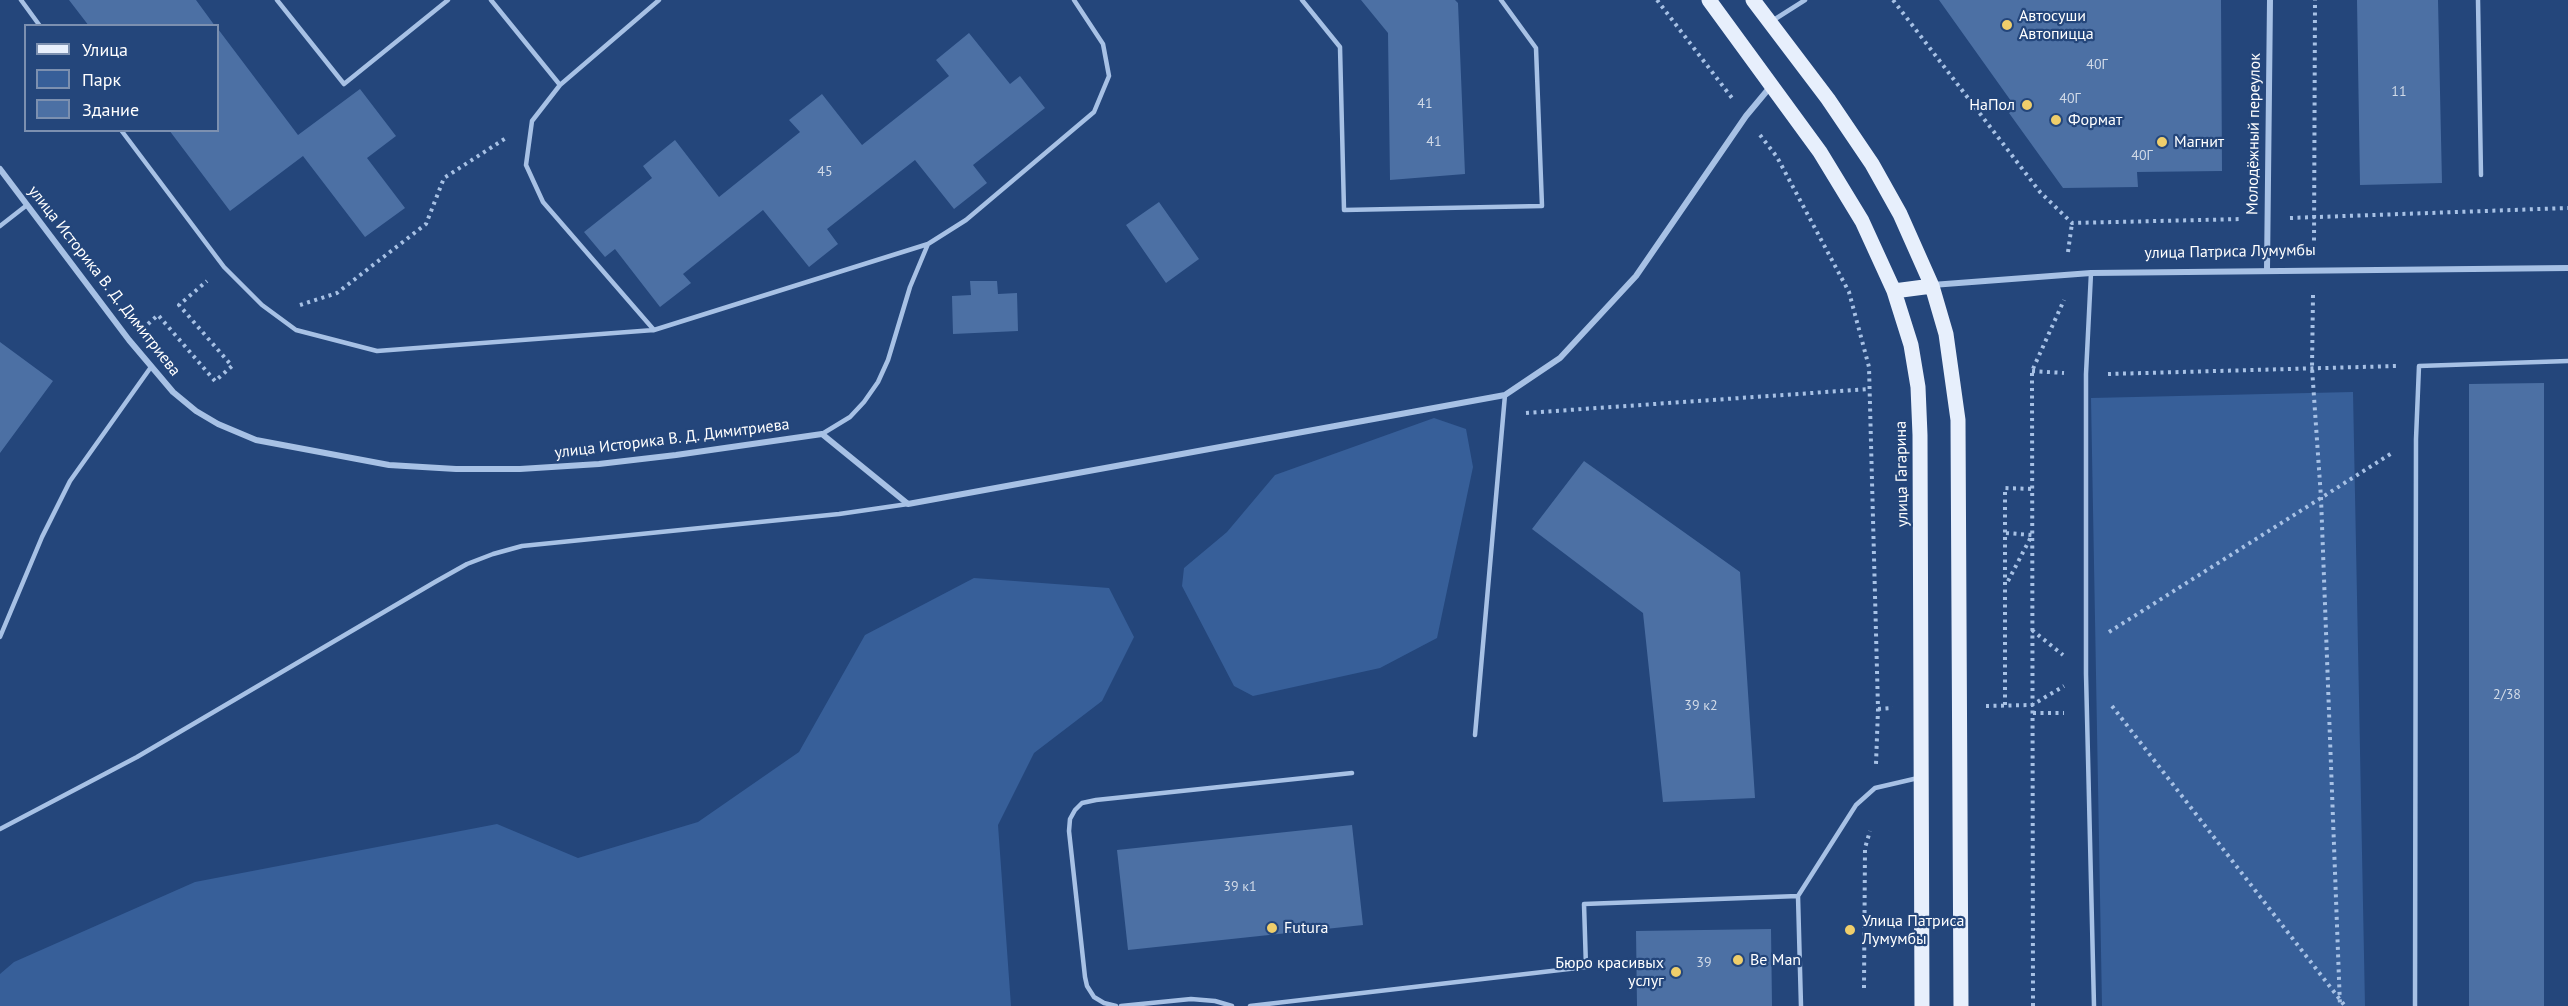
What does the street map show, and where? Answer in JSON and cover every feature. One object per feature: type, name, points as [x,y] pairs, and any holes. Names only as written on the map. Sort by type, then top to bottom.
[{"type":"main road","name":"улица Гагарина","points":[[1709,0],[1820,152],[1862,221],[1894,291],[1911,345],[1918,387],[1922,1006]]},
{"type":"main road","points":[[1753,0],[1828,99],[1872,164],[1900,214],[1932,286],[1946,334],[1958,420],[1961,1006]]},
{"type":"main road","name":"улица Патриса Лумумбы","points":[[1894,291],[1932,286]]},
{"type":"street","name":"Молодёжный переулок","points":[[2267,269],[2270,0]]},
{"type":"street","points":[[822,434],[908,504],[1505,395],[1560,358],[1636,276],[1746,116],[1772,84]]},
{"type":"street","name":"улица Историка В. Д. Димитриева","points":[[0,169],[151,367],[173,392],[196,411],[218,424],[256,440],[389,465],[456,469],[520,469],[599,464],[822,434]]},
{"type":"street","name":"улица Патриса Лумумбы","points":[[1932,286],[2091,273],[2267,269],[2568,268]]},
{"type":"lane","points":[[21,0],[39,24]]},
{"type":"lane","points":[[277,0],[344,84],[448,0]]},
{"type":"lane","points":[[491,0],[560,85]]},
{"type":"lane","points":[[654,330],[543,202],[526,165],[532,121],[560,85],[659,0]]},
{"type":"lane","points":[[123,132],[224,267],[274,314],[296,330],[377,351],[654,330],[928,244],[966,220],[1094,112],[1109,76],[1103,44],[1074,0]]},
{"type":"lane","points":[[1302,0],[1340,47],[1344,210],[1542,206],[1536,48],[1501,0]]},
{"type":"lane","points":[[1770,22],[1804,0]]},
{"type":"lane","points":[[2478,0],[2481,175]]},
{"type":"lane","points":[[0,226],[27,205]]},
{"type":"lane","points":[[822,434],[850,417],[878,382],[888,360],[910,287],[928,244]]},
{"type":"lane","points":[[2091,273],[2086,374],[2086,674],[2094,1006]]},
{"type":"lane","points":[[2415,1006],[2416,439],[2419,366],[2568,361]]},
{"type":"lane","points":[[0,637],[42,537],[70,481],[151,367]]},
{"type":"lane","points":[[1475,735],[1505,395]]},
{"type":"lane","points":[[0,829],[136,757],[467,564],[493,554],[522,546],[839,514],[908,504]]},
{"type":"lane","points":[[1232,1006],[1215,1001],[1191,999],[1119,1006],[1104,1003],[1094,997],[1084,977],[1069,831],[1070,819],[1082,803],[1096,800],[1352,772]]},
{"type":"lane","points":[[1801,1006],[1798,896],[1856,805],[1875,788],[1921,778]]},
{"type":"lane","points":[[1250,1006],[1586,967],[1584,904],[1798,896]]},
{"type":"path","points":[[1657,0],[1704,61]]},
{"type":"path","points":[[1893,0],[2040,192],[2072,223],[2250,219]]},
{"type":"path","points":[[2314,218],[2315,0]]},
{"type":"path","points":[[274,314],[337,293],[426,224],[444,178],[532,121]]},
{"type":"path","points":[[1778,157],[1849,292],[1869,367],[1878,709],[1876,765]]},
{"type":"path","points":[[2289,218],[2568,208]]},
{"type":"path","points":[[2067,256],[2072,223]]},
{"type":"path","points":[[158,315],[215,381],[232,366],[179,305],[224,267]]},
{"type":"path","points":[[2033,1006],[2032,371],[2066,296]]},
{"type":"path","points":[[2104,374],[2419,366]]},
{"type":"path","points":[[2312,368],[2321,498],[2340,1006]]},
{"type":"path","points":[[2032,371],[2086,374]]},
{"type":"path","points":[[1503,415],[1869,389]]},
{"type":"path","points":[[2086,646],[2416,439]]},
{"type":"path","points":[[2005,705],[2005,488],[2032,489]]},
{"type":"path","points":[[2006,533],[2032,535]]},
{"type":"path","points":[[2006,585],[2032,535]]},
{"type":"path","points":[[2031,629],[2086,674],[2345,1006]]},
{"type":"path","points":[[1980,706],[2032,705],[2086,674]]},
{"type":"path","points":[[1878,709],[1894,708]]},
{"type":"path","points":[[1864,988],[1865,848],[1871,829]]},
{"type":"green space","points":[[2353,392],[2365,1006],[2102,1006],[2091,398]]},
{"type":"green space","points":[[1434,418],[1466,429],[1473,467],[1437,638],[1380,668],[1253,696],[1234,686],[1182,586],[1184,568],[1227,532],[1275,475]]},
{"type":"green space","points":[[974,578],[1109,588],[1134,637],[1102,701],[1034,753],[998,825],[1011,1006],[0,1006],[0,974],[14,962],[195,882],[497,824],[578,858],[698,822],[799,752],[865,635]]},
{"type":"building","points":[[69,0],[196,0],[214,24],[87,24]]},
{"type":"building","points":[[1361,0],[1455,0],[1458,3],[1465,174],[1390,180],[1388,33]]},
{"type":"building","points":[[1939,0],[2221,0],[2222,171],[2137,172],[2138,187],[2063,188],[2009,113],[2016,108]]},
{"type":"building","points":[[2357,0],[2438,0],[2442,183],[2360,185]]},
{"type":"building","points":[[219,30],[298,135],[360,89],[396,136],[367,158],[405,208],[365,237],[303,156],[230,211],[171,132],[219,132]]},
{"type":"building","points":[[969,33],[1010,84],[1020,76],[1045,108],[973,165],[987,183],[954,209],[915,160],[827,229],[838,244],[809,267],[763,210],[683,274],[691,283],[660,307],[615,249],[605,257],[584,232],[652,178],[643,166],[675,140],[719,197],[800,132],[789,120],[822,94],[862,145],[949,76],[936,60]]},
{"type":"building","points":[[1159,202],[1199,259],[1166,283],[1126,225]]},
{"type":"building","points":[[970,281],[997,281],[998,294],[1017,293],[1018,331],[953,334],[952,296],[971,295]]},
{"type":"building","points":[[0,342],[53,381],[0,453]]},
{"type":"building","points":[[2544,383],[2544,1006],[2469,1006],[2469,384]]},
{"type":"building","points":[[1584,461],[1740,572],[1755,798],[1663,802],[1643,613],[1532,529]]},
{"type":"building","points":[[1352,825],[1363,925],[1128,950],[1117,850]]},
{"type":"building","points":[[1771,929],[1772,1006],[1637,1006],[1636,931]]},
{"type":"place","name":"Автосуши Автопицца","points":[[2007,25]]},
{"type":"place","name":"НаПол","points":[[2027,105]]},
{"type":"place","name":"Формат","points":[[2056,120]]},
{"type":"place","name":"Магнит","points":[[2162,142]]},
{"type":"place","name":"Futura","points":[[1272,928]]},
{"type":"place","name":"Улица Патриса Лумумбы","points":[[1850,930]]},
{"type":"place","name":"Be Man","points":[[1738,960]]},
{"type":"place","name":"Бюро красивых услуг","points":[[1676,972]]}]
